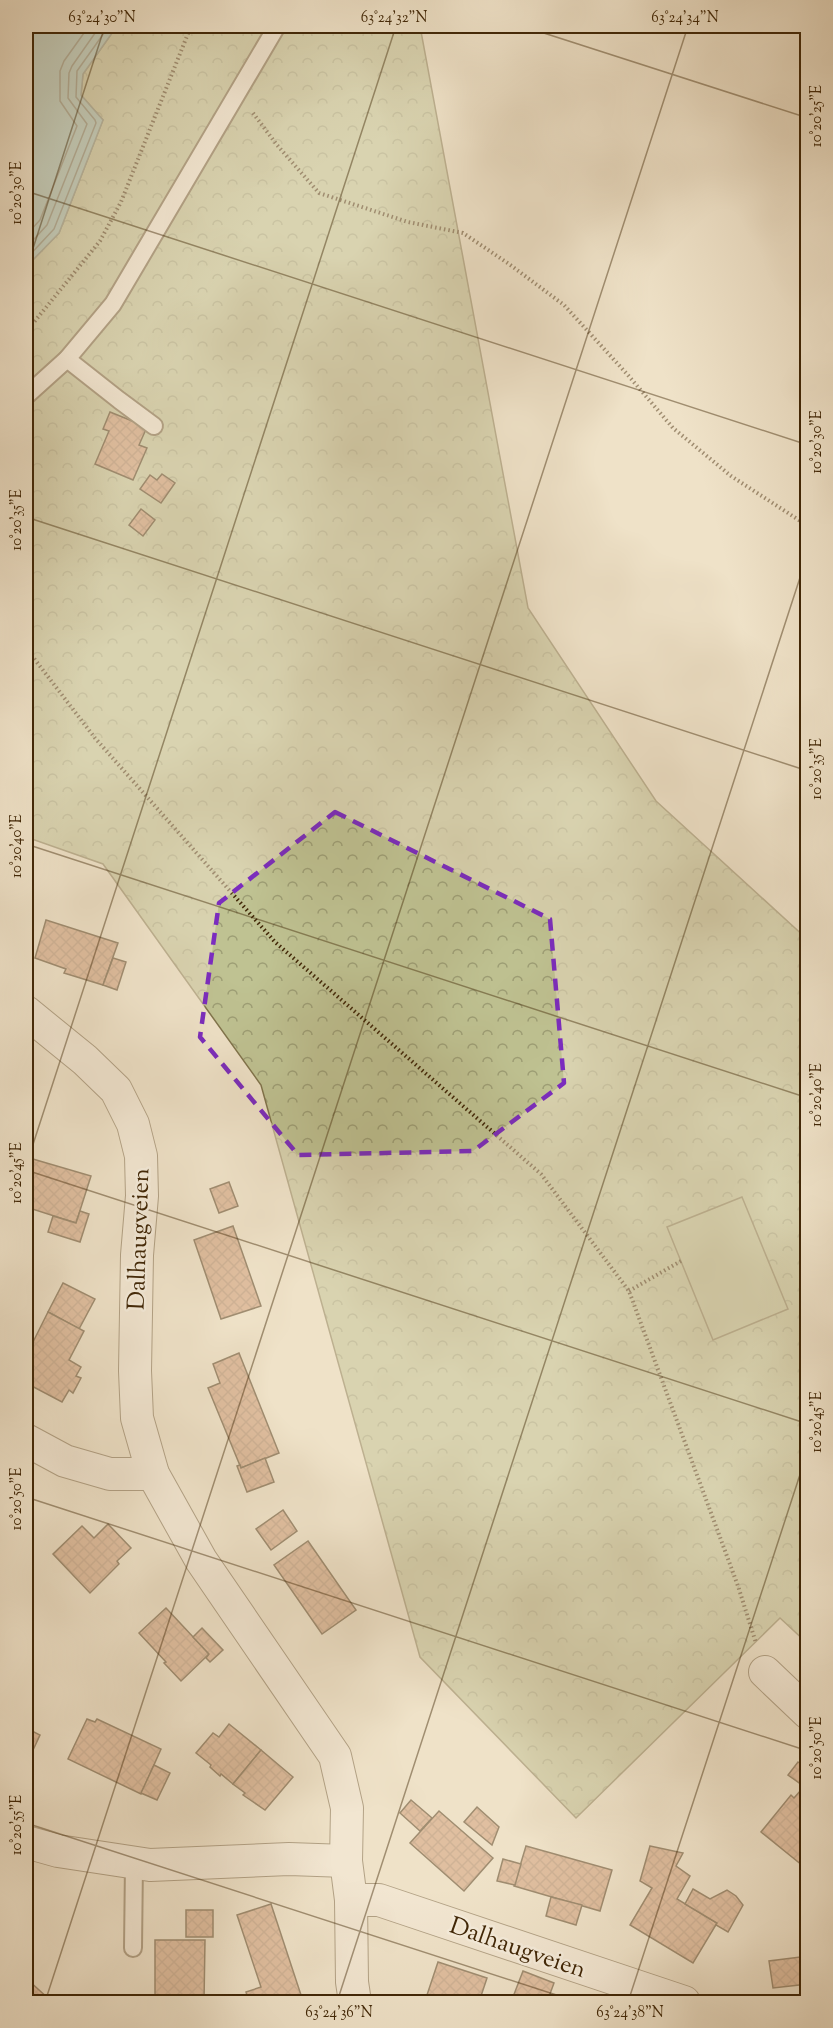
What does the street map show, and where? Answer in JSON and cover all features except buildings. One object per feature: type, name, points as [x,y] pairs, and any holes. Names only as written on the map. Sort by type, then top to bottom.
[{"type":"street","name":"Dalhaugveien","points":[[26,1012],[85,1060],[116,1089],[133,1124],[141,1156],[142,1196],[137,1255],[135,1371],[137,1418],[153,1474],[201,1560],[335,1756],[347,1808],[346,1861],[351,1900],[352,1982],[355,2002]]},
{"type":"street","points":[[26,1440],[65,1461],[110,1474],[153,1474]]},
{"type":"street","points":[[765,1672],[807,1713]]},
{"type":"street","points":[[26,1842],[58,1851],[150,1865],[289,1859],[346,1861]]},
{"type":"street","name":"Dalhaugveien","points":[[351,1900],[379,1900],[684,2002]]},
{"type":"lane","points":[[26,396],[67,359],[113,304],[277,26]]},
{"type":"lane","points":[[67,359],[154,426]]},
{"type":"lane","points":[[133,1948],[134,1863]]},
{"type":"path","points":[[26,332],[100,241],[121,202],[191,26]]},
{"type":"path","points":[[239,93],[277,146],[319,193],[408,222],[462,233],[509,264],[564,305],[673,428],[731,476],[807,526]]},
{"type":"path","points":[[26,648],[95,738],[275,942],[541,1174],[630,1291],[738,1586],[765,1672]]},
{"type":"path","points":[[630,1291],[681,1261]]},
{"type":"highlighted area","points":[[335,812],[550,919],[564,1083],[473,1151],[298,1155],[200,1037],[219,903]]},
{"type":"green space","points":[[117,26],[420,26],[528,608],[656,801],[807,939],[807,1643],[780,1618],[576,1818],[420,1657],[261,1085],[103,864],[26,837],[26,302],[31,298],[27,266],[59,233],[103,120],[81,95],[83,74]]},
{"type":"green space","points":[[742,1197],[788,1309],[713,1340],[667,1227]]},
{"type":"water","points":[[26,26],[117,26],[83,74],[81,95],[103,120],[59,233],[27,266],[31,298],[26,302]]}]
